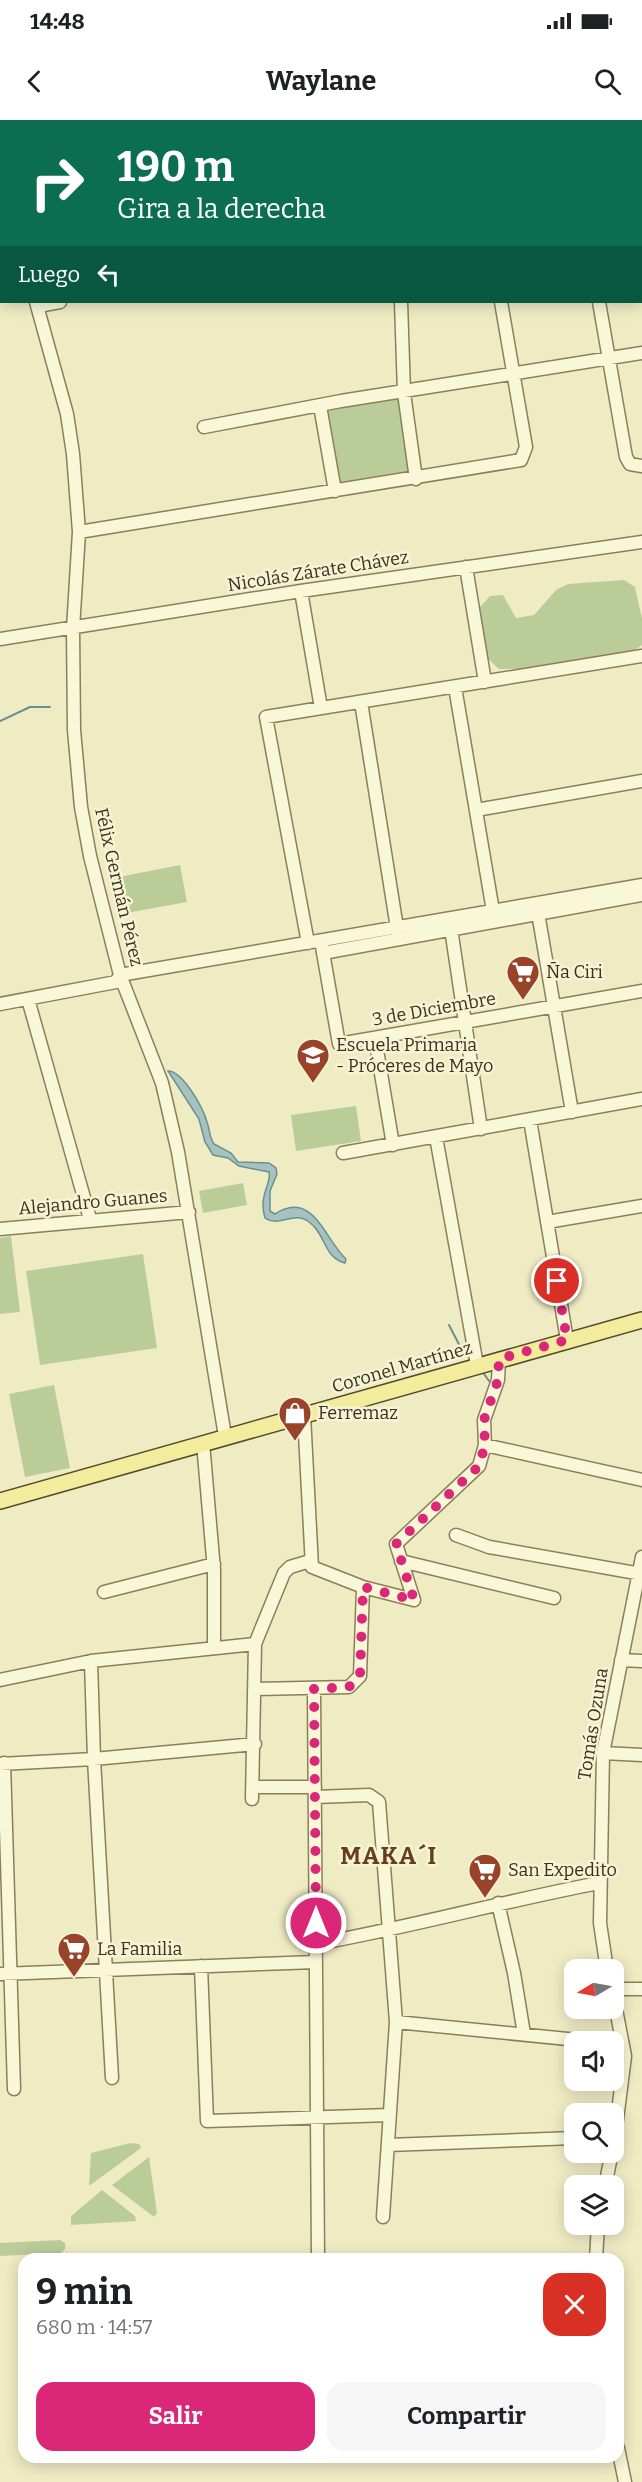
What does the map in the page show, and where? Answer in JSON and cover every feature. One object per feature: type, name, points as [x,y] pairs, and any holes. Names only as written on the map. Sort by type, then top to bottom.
[{"type":"main road","name":"Coronel Martínez","points":[[0,1501],[642,1320]]},
{"type":"street","points":[[401,303],[404,393],[416,478]]},
{"type":"street","points":[[79,532],[510,463],[523,458],[526,447],[501,303]]},
{"type":"street","points":[[599,303],[626,457],[630,464],[642,466]]},
{"type":"street","name":"Félix Germán Pérez","points":[[37,304],[67,414],[79,532],[73,628],[74,730],[81,807],[90,856],[120,975],[162,1083],[189,1212],[225,1436]]},
{"type":"street","points":[[204,427],[340,401],[404,393],[642,353]]},
{"type":"street","points":[[320,406],[335,491]]},
{"type":"street","name":"Nicolás Zárate Chávez","points":[[0,639],[301,591],[642,542]]},
{"type":"street","points":[[466,567],[485,682]]},
{"type":"street","points":[[301,591],[321,708]]},
{"type":"street","points":[[308,943],[266,717],[642,656]]},
{"type":"street","points":[[455,687],[493,911]]},
{"type":"street","points":[[361,702],[397,928]]},
{"type":"street","points":[[476,810],[642,781]]},
{"type":"street","points":[[322,947],[397,928],[451,924],[493,911],[538,909],[642,885]]},
{"type":"street","points":[[0,1004],[116,982],[120,975],[308,943],[322,947],[538,909],[642,896]]},
{"type":"street","points":[[538,909],[572,1112]]},
{"type":"street","points":[[451,924],[482,1129]]},
{"type":"street","name":"3 de Diciembre","points":[[322,947],[339,1044],[642,992]]},
{"type":"street","points":[[28,999],[90,1220]]},
{"type":"street","points":[[375,1038],[393,1145]]},
{"type":"street","points":[[343,1153],[642,1099]]},
{"type":"street","points":[[530,1120],[567,1340]]},
{"type":"street","points":[[436,1137],[477,1365]]},
{"type":"street","points":[[547,1222],[642,1206]]},
{"type":"street","name":"Alejandro Guanes","points":[[0,1229],[189,1212]]},
{"type":"street","points":[[304,1415],[312,1567],[363,1587],[414,1600],[396,1548],[398,1541],[479,1466],[485,1445],[484,1420],[498,1380],[499,1359]]},
{"type":"street","points":[[203,1443],[214,1564],[214,1648]]},
{"type":"street","points":[[485,1445],[642,1480]]},
{"type":"street","points":[[456,1535],[489,1547],[640,1574]]},
{"type":"street","name":"Tomás Ozuna","points":[[605,1959],[600,1934],[599,1884],[603,1754],[642,1557]]},
{"type":"street","points":[[310,1561],[290,1567],[284,1574],[255,1644],[253,1793],[315,1792],[369,1795],[379,1801],[396,2022],[383,2217]]},
{"type":"street","points":[[401,1561],[554,1598]]},
{"type":"street","points":[[104,1592],[214,1564]]},
{"type":"street","points":[[256,1689],[349,1687],[360,1676],[363,1587]]},
{"type":"street","points":[[0,1680],[92,1661],[255,1644]]},
{"type":"street","points":[[621,1660],[642,1661]]},
{"type":"street","points":[[92,1661],[94,1759],[112,2078]]},
{"type":"street","points":[[314,1689],[318,2253]]},
{"type":"street","points":[[14,2089],[5,1974],[2,1763],[94,1759],[255,1743]]},
{"type":"street","points":[[603,1754],[642,1755]]},
{"type":"street","points":[[316,1944],[388,1931],[498,1903],[599,1884]]},
{"type":"street","points":[[498,1903],[514,1973],[524,2034]]},
{"type":"street","points":[[5,1974],[316,1962]]},
{"type":"street","points":[[201,1966],[207,2121],[389,2115]]},
{"type":"street","points":[[624,1989],[642,1989]]},
{"type":"street","points":[[396,2022],[564,2038]]},
{"type":"street","points":[[388,2145],[564,2138]]},
{"type":"street","points":[[596,2253],[597,2235]]},
{"type":"street","points":[[621,2463],[625,2482]]},
{"type":"green space","points":[[393,399],[399,400],[410,472],[339,486],[326,411]]},
{"type":"green space","points":[[624,580],[635,587],[642,619],[642,645],[632,652],[526,669],[499,669],[487,658],[480,607],[490,596],[503,595],[516,618],[534,615],[556,590],[568,584]]},
{"type":"green space","points":[[180,865],[187,902],[121,914],[114,878]]},
{"type":"green space","points":[[356,1106],[361,1141],[296,1151],[291,1115]]},
{"type":"green space","points":[[243,1183],[247,1205],[203,1213],[199,1191]]},
{"type":"green space","points":[[11,1236],[20,1312],[0,1314],[0,1238]]},
{"type":"green space","points":[[143,1254],[157,1348],[40,1365],[26,1271]]},
{"type":"green space","points":[[54,1385],[70,1468],[25,1477],[9,1394]]},
{"type":"green space","points":[[130,2143],[139,2144],[141,2148],[89,2186],[91,2153]]},
{"type":"green space","points":[[149,2157],[157,2213],[154,2217],[112,2185]]},
{"type":"green space","points":[[102,2190],[135,2216],[136,2221],[71,2225],[71,2216]]},
{"type":"green space","points":[[60,2240],[65,2243],[65,2249],[61,2253],[18,2253],[18,2255],[0,2256],[0,2243]]},
{"type":"water","points":[[168,1071],[180,1077],[192,1091],[205,1116],[214,1144],[231,1153],[238,1162],[269,1163],[276,1168],[277,1174],[270,1191],[270,1211],[275,1214],[288,1208],[299,1208],[309,1212],[346,1259],[345,1263],[332,1256],[315,1227],[309,1222],[298,1218],[270,1221],[265,1218],[263,1203],[269,1172],[239,1166],[228,1158],[213,1155],[205,1142],[199,1119]]},
{"type":"waterway","points":[[0,721],[30,707],[50,707]]},
{"type":"waterway","points":[[449,1325],[465,1356]]},
{"type":"waterway","points":[[484,1374],[492,1385]]},
{"type":"place","name":"Ña Ciri","points":[[523,1001]]},
{"type":"place","name":"Escuela Primaria - Próceres de Mayo","points":[[313,1084]]},
{"type":"place","name":"Ferremaz","points":[[295,1442]]},
{"type":"place","name":"San Expedito","points":[[485,1899]]},
{"type":"place","name":"La Familia","points":[[74,1978]]},
{"type":"district","name":"MAKA´I","points":[[389,1856]]},
{"type":"route","points":[[316,1923],[314,1689],[349,1687],[357,1682],[360,1676],[363,1587],[414,1600],[396,1544],[479,1466],[485,1445],[484,1420],[500,1372],[499,1359],[567,1340],[557,1281]]}]
